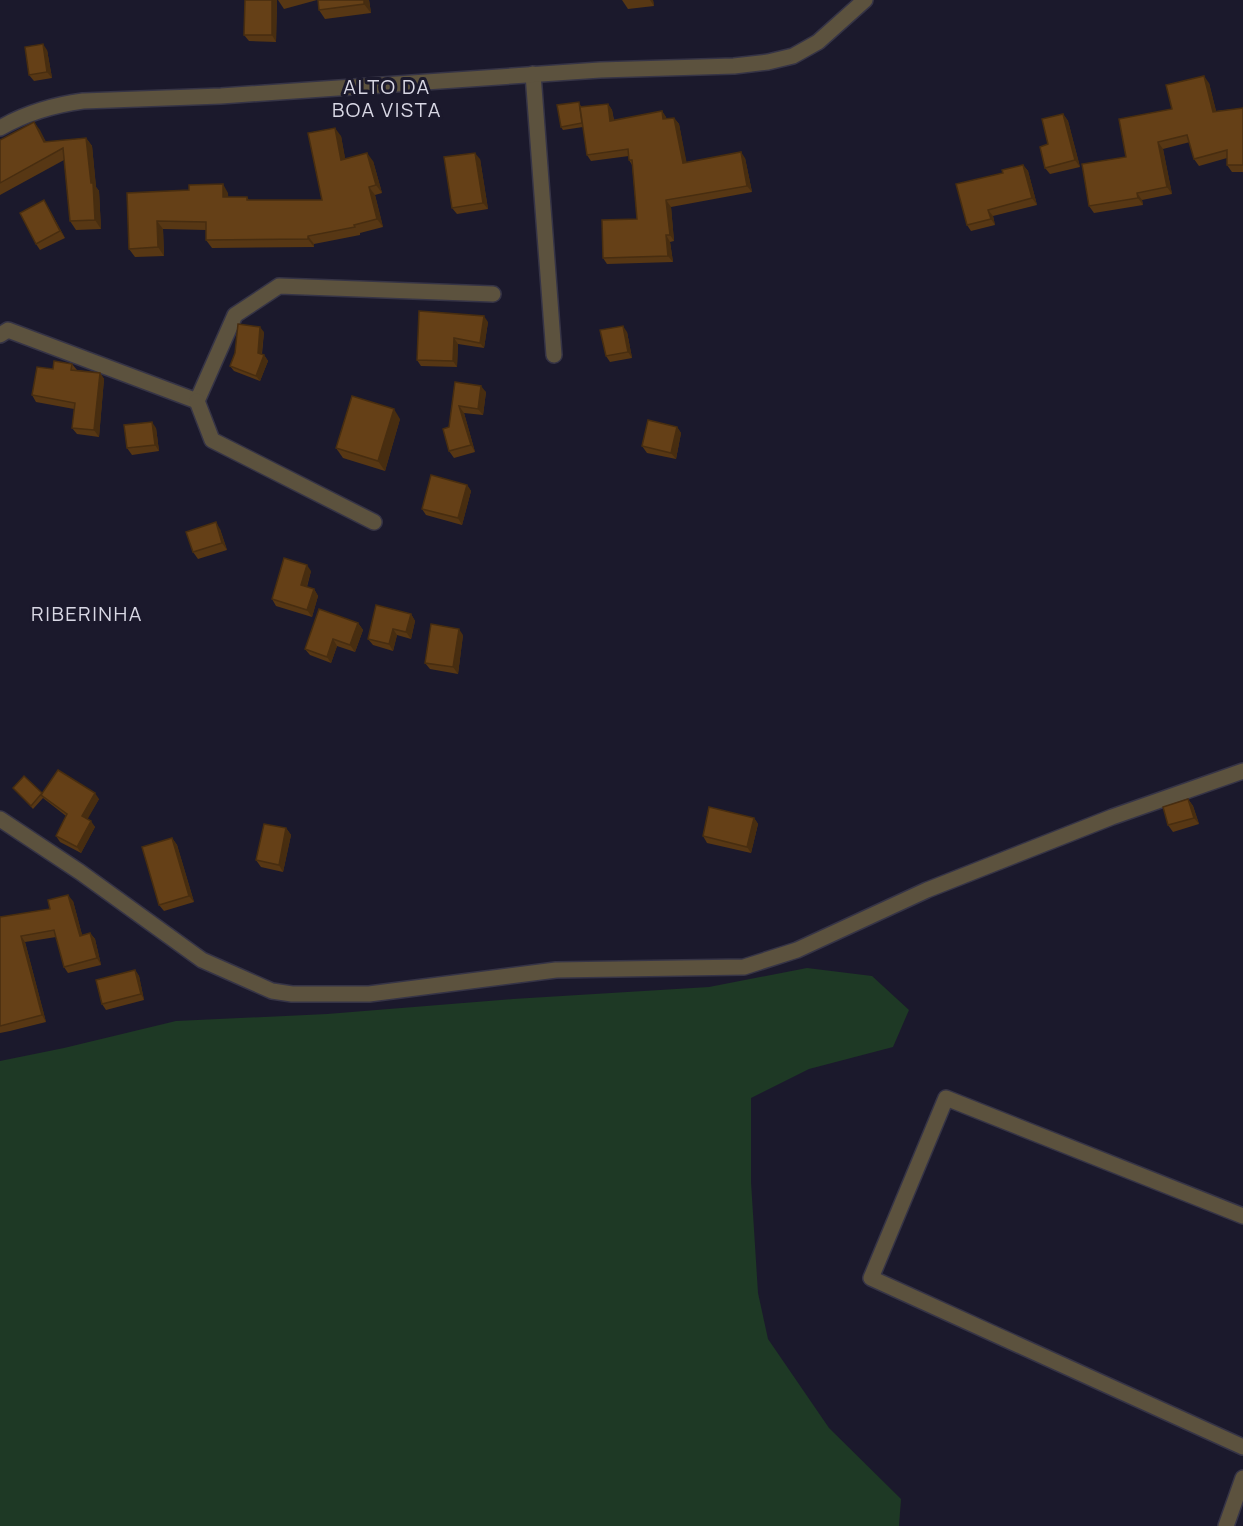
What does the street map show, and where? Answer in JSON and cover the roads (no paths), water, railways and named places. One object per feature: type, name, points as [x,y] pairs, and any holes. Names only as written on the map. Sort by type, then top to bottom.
[{"type":"street","points":[[0,128],[40,109],[83,101],[221,96],[533,74],[734,66],[768,62],[793,56],[818,42],[865,0]]},
{"type":"street","points":[[533,74],[554,355]]},
{"type":"street","points":[[374,522],[212,440],[197,400],[235,315],[279,286],[493,294]]},
{"type":"street","points":[[0,335],[8,330],[197,400]]},
{"type":"street","points":[[0,819],[80,872],[202,960],[272,991],[292,994],[369,994],[556,970],[744,967],[797,950],[927,890],[1112,818],[1243,771]]},
{"type":"street","points":[[1243,1216],[946,1098],[871,1278],[1243,1447]]},
{"type":"street","points":[[1226,1526],[1243,1478]]},
{"type":"district","name":"ALTO DA BOA VISTA","points":[[387,98]]},
{"type":"district","name":"RIBERINHA","points":[[87,614]]}]
